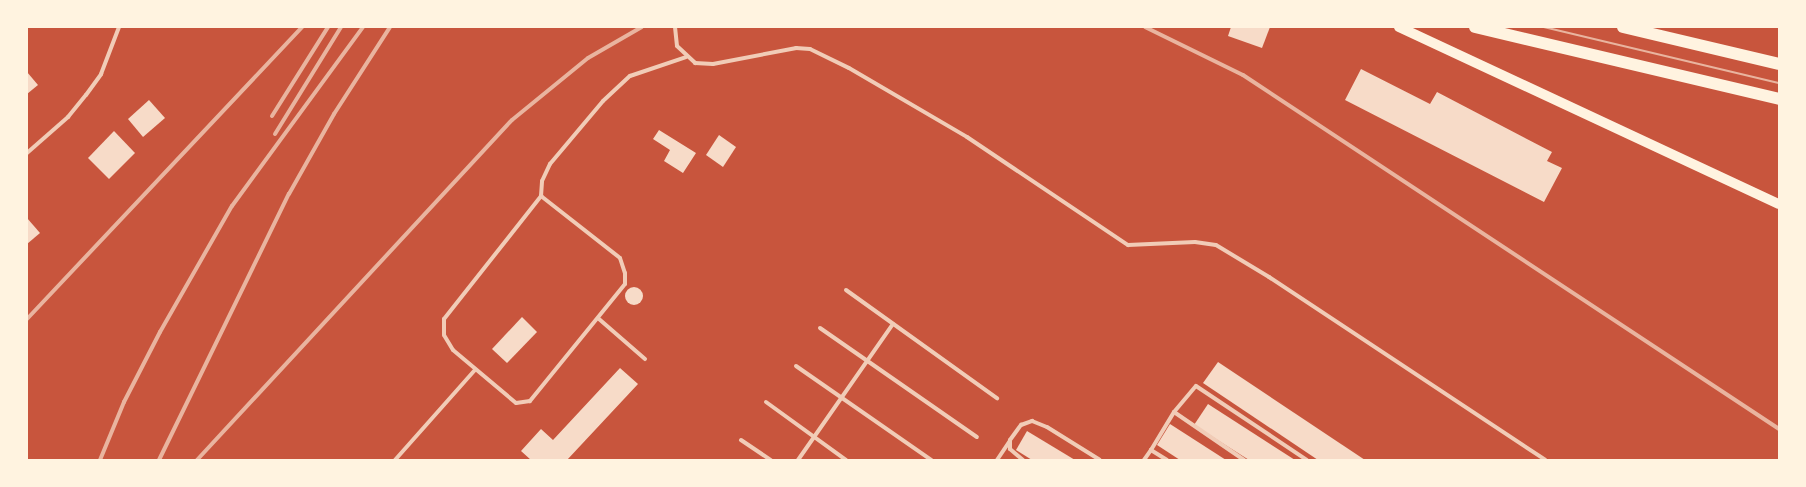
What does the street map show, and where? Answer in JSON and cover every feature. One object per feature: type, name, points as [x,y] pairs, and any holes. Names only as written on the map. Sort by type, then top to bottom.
[{"type":"main road","points":[[1400,27],[1779,204]]},
{"type":"main road","points":[[1475,27],[1779,99]]},
{"type":"main road","points":[[1623,27],[1779,64]]},
{"type":"lane","points":[[27,153],[68,117],[91,88],[101,74],[119,27]]},
{"type":"lane","points":[[675,27],[677,46],[686,57],[695,63],[713,64],[796,48],[810,49],[849,68],[967,137],[1128,245],[1195,242],[1216,245],[1269,277],[1545,460]]},
{"type":"lane","points":[[542,196],[620,258],[626,273],[626,284],[530,400],[516,403],[453,350],[444,336],[444,319],[542,196],[542,181],[550,164],[603,101],[630,76],[686,57]]},
{"type":"lane","points":[[846,290],[997,398]]},
{"type":"lane","points":[[599,319],[645,359]]},
{"type":"lane","points":[[798,460],[893,324]]},
{"type":"lane","points":[[820,328],[977,437]]},
{"type":"lane","points":[[796,366],[931,460]]},
{"type":"lane","points":[[395,460],[474,370]]},
{"type":"lane","points":[[1144,460],[1174,412],[1196,386],[1307,460]]},
{"type":"lane","points":[[766,402],[846,460]]},
{"type":"lane","points":[[1174,412],[1244,460]]},
{"type":"lane","points":[[997,460],[1021,425],[1032,421],[1047,427],[1100,460]]},
{"type":"lane","points":[[741,440],[771,460]]},
{"type":"lane","points":[[1010,440],[1010,449],[1023,460]]},
{"type":"lane","points":[[1150,450],[1167,460]]},
{"type":"building","points":[[1231,27],[1270,27],[1262,48],[1228,36]]},
{"type":"building","points":[[1361,69],[1430,104],[1437,92],[1552,152],[1547,161],[1562,168],[1544,202],[1345,100]]},
{"type":"building","points":[[27,72],[38,85],[27,94]]},
{"type":"building","points":[[149,100],[165,118],[143,137],[128,119]]},
{"type":"building","points":[[659,130],[696,153],[683,173],[664,161],[670,150],[653,139]]},
{"type":"building","points":[[114,131],[135,153],[109,179],[88,158]]},
{"type":"building","points":[[719,135],[736,147],[723,167],[706,155]]},
{"type":"building","points":[[27,218],[40,233],[27,244]]},
{"type":"building","points":[[634,287],[640,290],[643,296],[640,302],[634,305],[628,302],[625,296],[628,290]]},
{"type":"building","points":[[522,317],[537,332],[507,363],[492,349]]},
{"type":"building","points":[[1218,362],[1365,460],[1318,460],[1203,383]]},
{"type":"building","points":[[620,368],[638,384],[567,460],[531,460],[521,451],[541,429],[553,440]]},
{"type":"building","points":[[1208,404],[1295,460],[1249,460],[1194,425]]},
{"type":"building","points":[[1170,424],[1226,460],[1180,460],[1157,445]]},
{"type":"building","points":[[1027,431],[1075,460],[1032,460],[1016,450]]},
{"type":"tram line","points":[[1544,27],[1779,83]]},
{"type":"railway","points":[[27,319],[302,27]]},
{"type":"railway","points":[[272,116],[328,27]]},
{"type":"railway","points":[[275,134],[341,27]]},
{"type":"railway","points":[[100,460],[124,402],[160,332],[232,206],[363,27]]},
{"type":"railway","points":[[159,460],[289,194],[334,114],[390,27]]},
{"type":"railway","points":[[197,460],[512,120],[588,58],[642,27]]},
{"type":"railway","points":[[1145,27],[1243,75],[1779,429]]}]
